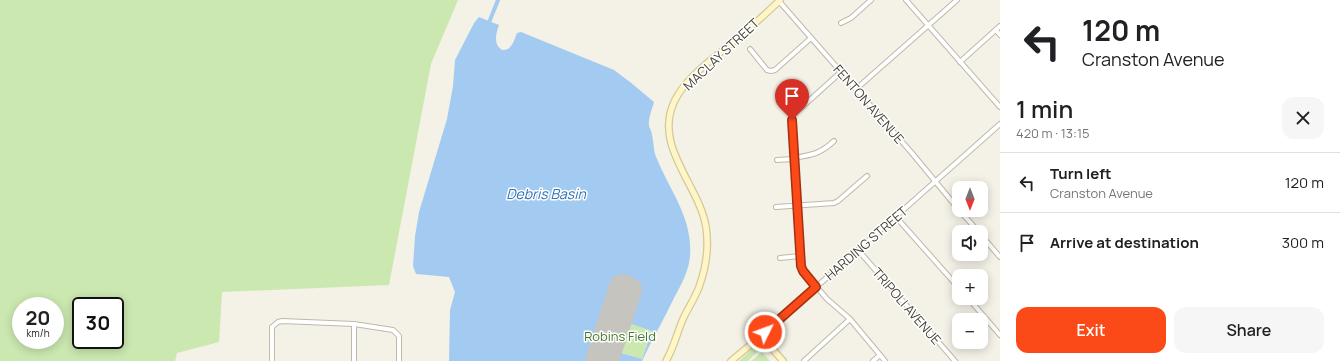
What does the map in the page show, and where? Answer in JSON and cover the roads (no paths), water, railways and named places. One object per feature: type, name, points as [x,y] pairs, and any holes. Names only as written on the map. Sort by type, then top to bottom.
[{"type":"street","name":"FENTON AVENUE","points":[[779,0],[810,38],[911,152],[952,202]]},
{"type":"street","name":"MACLAY STREET","points":[[666,361],[672,350],[682,320],[699,288],[705,267],[707,246],[706,227],[703,214],[672,151],[669,133],[672,108],[680,92],[690,78],[779,0]]},
{"type":"street","points":[[841,23],[851,18],[871,0]]},
{"type":"street","points":[[906,0],[1000,107]]},
{"type":"street","points":[[856,89],[957,0]]},
{"type":"street","points":[[960,62],[1000,26]]},
{"type":"street","points":[[996,30],[1000,35]]},
{"type":"street","points":[[750,49],[767,70],[771,71],[775,70],[810,38]]},
{"type":"street","points":[[841,72],[792,116],[793,158],[800,256],[803,271],[826,299],[850,319],[885,361]]},
{"type":"street","name":"HARDING STREET","points":[[732,361],[1000,124]]},
{"type":"street","points":[[777,160],[812,155],[820,152],[834,141]]},
{"type":"street","points":[[776,207],[829,204],[838,201],[867,176]]},
{"type":"street","points":[[896,216],[952,280]]},
{"type":"street","name":"FENTON AVENUE","points":[[965,217],[973,225]]},
{"type":"street","points":[[988,243],[1000,257]]},
{"type":"street","name":"TRIPOLI AVENUE","points":[[858,250],[955,361]]},
{"type":"street","points":[[780,258],[800,256]]},
{"type":"street","points":[[974,305],[1000,335]]},
{"type":"street","points":[[804,361],[850,319]]},
{"type":"street","points":[[272,361],[271,331],[274,324],[282,321],[354,324],[393,330],[399,336],[399,361]]},
{"type":"street","points":[[354,324],[354,361]]},
{"type":"street","points":[[761,336],[783,361]]},
{"type":"street","points":[[872,361],[880,355]]},
{"type":"water","name":"Debris Basin","points":[[479,17],[499,25],[496,35],[496,42],[502,50],[508,49],[514,42],[517,33],[521,32],[614,70],[654,102],[649,126],[655,153],[662,171],[680,205],[688,229],[690,256],[688,267],[682,283],[642,361],[610,361],[614,351],[642,359],[652,331],[625,322],[636,290],[618,284],[593,359],[598,361],[449,361],[450,310],[455,292],[449,277],[416,274],[413,266],[415,236],[419,212],[447,119],[453,86],[455,60],[474,23]]},
{"type":"waterway","points":[[488,25],[498,0]]},
{"type":"park label","name":"Robins Field","points":[[620,336]]}]
